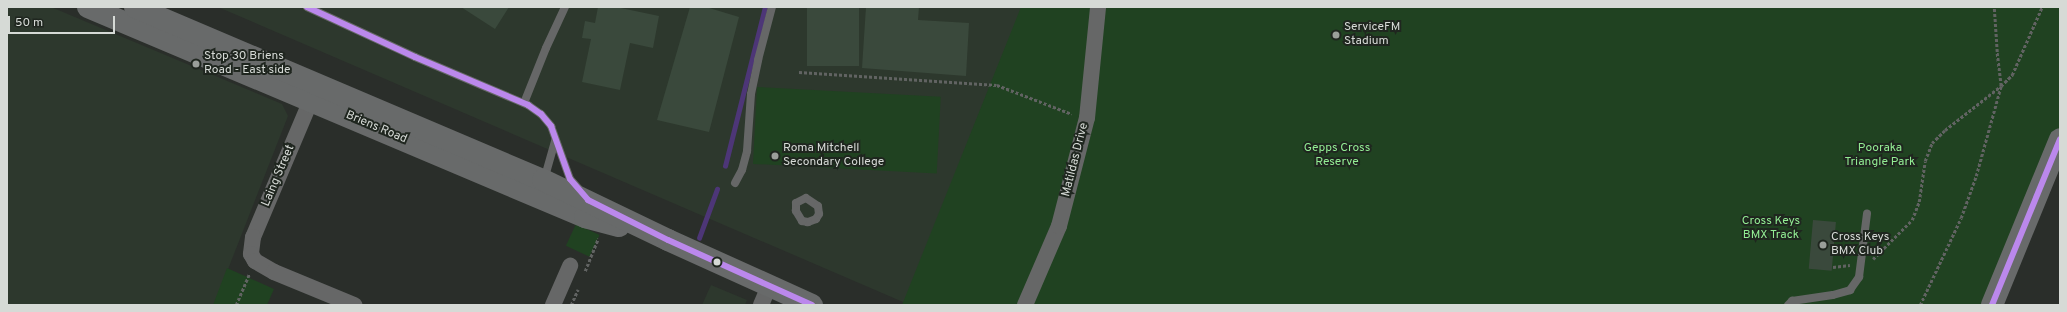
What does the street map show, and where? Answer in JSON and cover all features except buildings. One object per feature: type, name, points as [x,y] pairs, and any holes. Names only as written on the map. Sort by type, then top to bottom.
[{"type":"main road","name":"Briens Road","points":[[88,7],[315,92],[543,180],[588,200],[668,240],[765,296],[812,305]]},
{"type":"main road","name":"Briens Road","points":[[135,7],[524,191],[585,217],[668,240]]},
{"type":"main road","points":[[1992,305],[2060,139]]},
{"type":"street","name":"Matildas Drive","points":[[1025,305],[1059,226],[1087,118],[1098,7]]},
{"type":"street","name":"Laing Street","points":[[253,257],[253,238],[315,92]]},
{"type":"street","points":[[253,257],[274,272],[354,305]]},
{"type":"street","points":[[553,305],[570,266]]},
{"type":"lane","points":[[307,7],[415,57],[524,103],[541,114],[551,126],[570,179],[588,200]]},
{"type":"lane","points":[[524,103],[546,48],[565,7]]},
{"type":"lane","points":[[735,183],[742,170],[747,151],[751,94],[772,7]]},
{"type":"lane","points":[[524,191],[543,180],[555,140]]},
{"type":"lane","points":[[1788,305],[1792,301],[1833,295],[1850,290],[1859,277],[1867,214]]},
{"type":"path","points":[[1920,305],[1961,218],[1976,176],[2001,86],[1996,52],[1994,7]]},
{"type":"path","points":[[1833,267],[1873,259],[1912,220],[1920,195],[1924,161],[1932,143],[1945,130],[2001,86],[2012,75],[2042,7]]},
{"type":"path","points":[[799,72],[997,85],[1078,117]]},
{"type":"path","points":[[236,305],[253,257]]},
{"type":"shaded area","points":[[7,7],[51,7],[282,104],[288,116],[214,305],[7,305]]},
{"type":"shaded area","name":"Roma Mitchell Secondary College","points":[[218,7],[1026,7],[946,305],[910,305]]},
{"type":"shaded area","points":[[711,285],[747,300],[745,305],[702,305]]},
{"type":"green space","name":"Gepps Cross Reserve","points":[[1021,7],[2060,7],[2060,141],[1993,305],[902,305]]},
{"type":"green space","points":[[757,87],[941,97],[937,174],[753,164]]},
{"type":"green space","points":[[576,224],[600,235],[589,257],[566,246]]},
{"type":"green space","points":[[227,268],[274,289],[267,305],[213,305]]},
{"type":"waterway","points":[[725,166],[765,7]]},
{"type":"waterway","points":[[699,238],[717,189]]},
{"type":"transit line","points":[[307,7],[415,57],[528,105],[541,114],[551,126],[570,179],[588,200],[668,240],[812,305]]},
{"type":"transit line","points":[[1992,305],[2060,139]]},
{"type":"place","name":"ServiceFM Stadium","points":[[1336,35]]},
{"type":"place","name":"Stop 30 Briens Road - East side","points":[[196,64]]},
{"type":"place","name":"Roma Mitchell Secondary College","points":[[775,156]]},
{"type":"place","name":"Cross Keys BMX Club","points":[[1823,245]]},
{"type":"park label","name":"Pooraka Triangle Park","points":[[1880,156]]},
{"type":"park label","name":"Cross Keys BMX Track","points":[[1771,229]]}]
